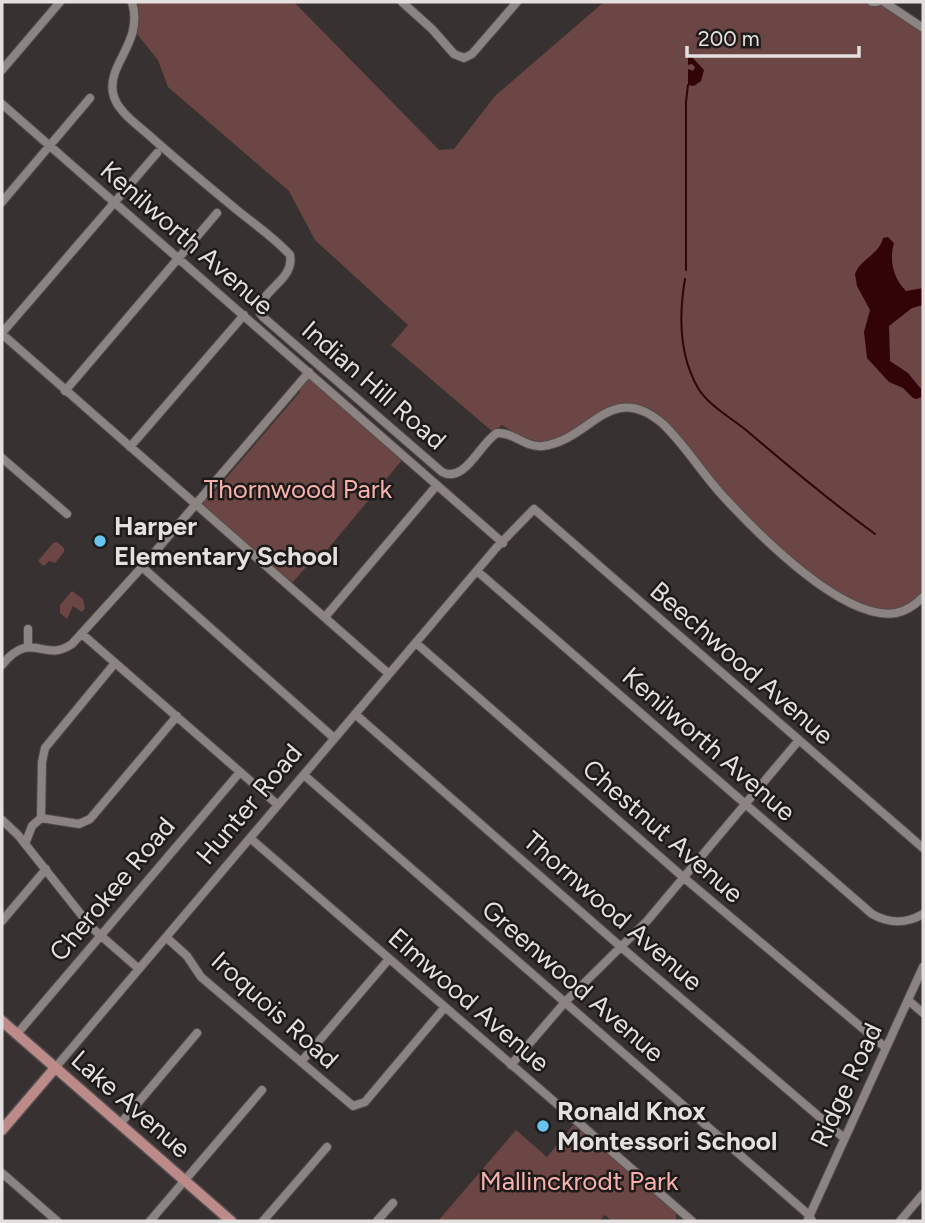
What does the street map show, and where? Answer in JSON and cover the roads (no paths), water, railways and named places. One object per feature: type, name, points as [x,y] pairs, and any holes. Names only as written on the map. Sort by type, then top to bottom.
[{"type":"main road","name":"Lake Avenue","points":[[2,1021],[231,1221]]},
{"type":"main road","name":"Hunter Road","points":[[2,1130],[55,1068]]},
{"type":"street","points":[[2,70],[60,2]]},
{"type":"street","name":"Indian Hill Road","points":[[132,2],[135,15],[134,33],[113,83],[113,96],[117,103],[131,120],[290,255],[288,272],[262,302],[260,313],[263,317],[442,472],[451,475],[460,473],[497,433],[506,433],[535,446],[554,444],[616,408],[634,408],[648,413],[663,424],[737,511],[774,547],[826,590],[856,606],[883,613],[904,610],[923,597]]},
{"type":"street","points":[[402,2],[432,29],[454,54],[464,58],[472,54],[517,2]]},
{"type":"street","points":[[885,2],[923,28]]},
{"type":"street","points":[[2,202],[90,97]]},
{"type":"street","name":"Kenilworth Avenue","points":[[2,104],[502,543]]},
{"type":"street","points":[[157,153],[2,334],[389,674]]},
{"type":"street","points":[[65,391],[217,213]]},
{"type":"street","points":[[130,447],[244,315]]},
{"type":"street","points":[[2,665],[13,653],[28,646],[39,649],[69,647],[142,567],[309,372]]},
{"type":"street","points":[[2,458],[67,514]]},
{"type":"street","points":[[325,617],[437,485]]},
{"type":"street","name":"Hunter Road","points":[[55,1068],[477,571],[534,509]]},
{"type":"street","name":"Beechwood Avenue","points":[[534,509],[923,848]]},
{"type":"street","points":[[142,567],[334,738]]},
{"type":"street","name":"Kenilworth Avenue","points":[[477,571],[872,914],[897,923],[923,914]]},
{"type":"street","points":[[28,629],[28,646]]},
{"type":"street","points":[[82,634],[278,805]]},
{"type":"street","name":"Chestnut Avenue","points":[[416,643],[683,877],[886,1048]]},
{"type":"street","points":[[25,844],[32,827],[41,818],[42,762],[46,748],[116,663]]},
{"type":"street","name":"Thornwood Avenue","points":[[355,714],[844,1138]]},
{"type":"street","points":[[41,818],[79,824],[90,819],[177,716]]},
{"type":"street","points":[[511,1065],[566,1001],[647,921],[799,740]]},
{"type":"street","name":"Cherokee Road","points":[[17,1034],[240,772]]},
{"type":"street","name":"Greenwood Avenue","points":[[304,775],[566,1001],[809,1219]]},
{"type":"street","points":[[6,823],[23,828],[32,827]]},
{"type":"street","points":[[6,823],[100,936],[139,970]]},
{"type":"street","name":"Elmwood Avenue","points":[[250,838],[692,1221]]},
{"type":"street","points":[[2,921],[46,869]]},
{"type":"street","name":"Iroquois Road","points":[[167,937],[187,956],[201,977],[349,1104],[359,1105],[365,1102],[445,1007]]},
{"type":"street","points":[[301,1062],[389,959]]},
{"type":"street","name":"Ridge Road","points":[[809,1219],[923,967]]},
{"type":"street","points":[[908,1000],[923,1013]]},
{"type":"street","points":[[120,1124],[197,1033]]},
{"type":"street","points":[[150,1221],[262,1090]]},
{"type":"street","points":[[263,1221],[327,1147]]},
{"type":"street","points":[[2,1173],[57,1221]]},
{"type":"street","points":[[900,1221],[923,1195]]},
{"type":"street","points":[[377,1221],[393,1203]]},
{"type":"waterway","points":[[686,270],[688,85]]},
{"type":"waterway","points":[[685,279],[681,320],[684,348],[692,375],[702,394],[875,534]]},
{"type":"place","name":"Harper Elementary School","points":[[100,541]]},
{"type":"place","name":"Ronald Knox Montessori School","points":[[543,1126]]},
{"type":"park label","name":"Thornwood Park","points":[[298,489]]},
{"type":"park label","name":"Mallinckrodt Park","points":[[579,1181]]}]
